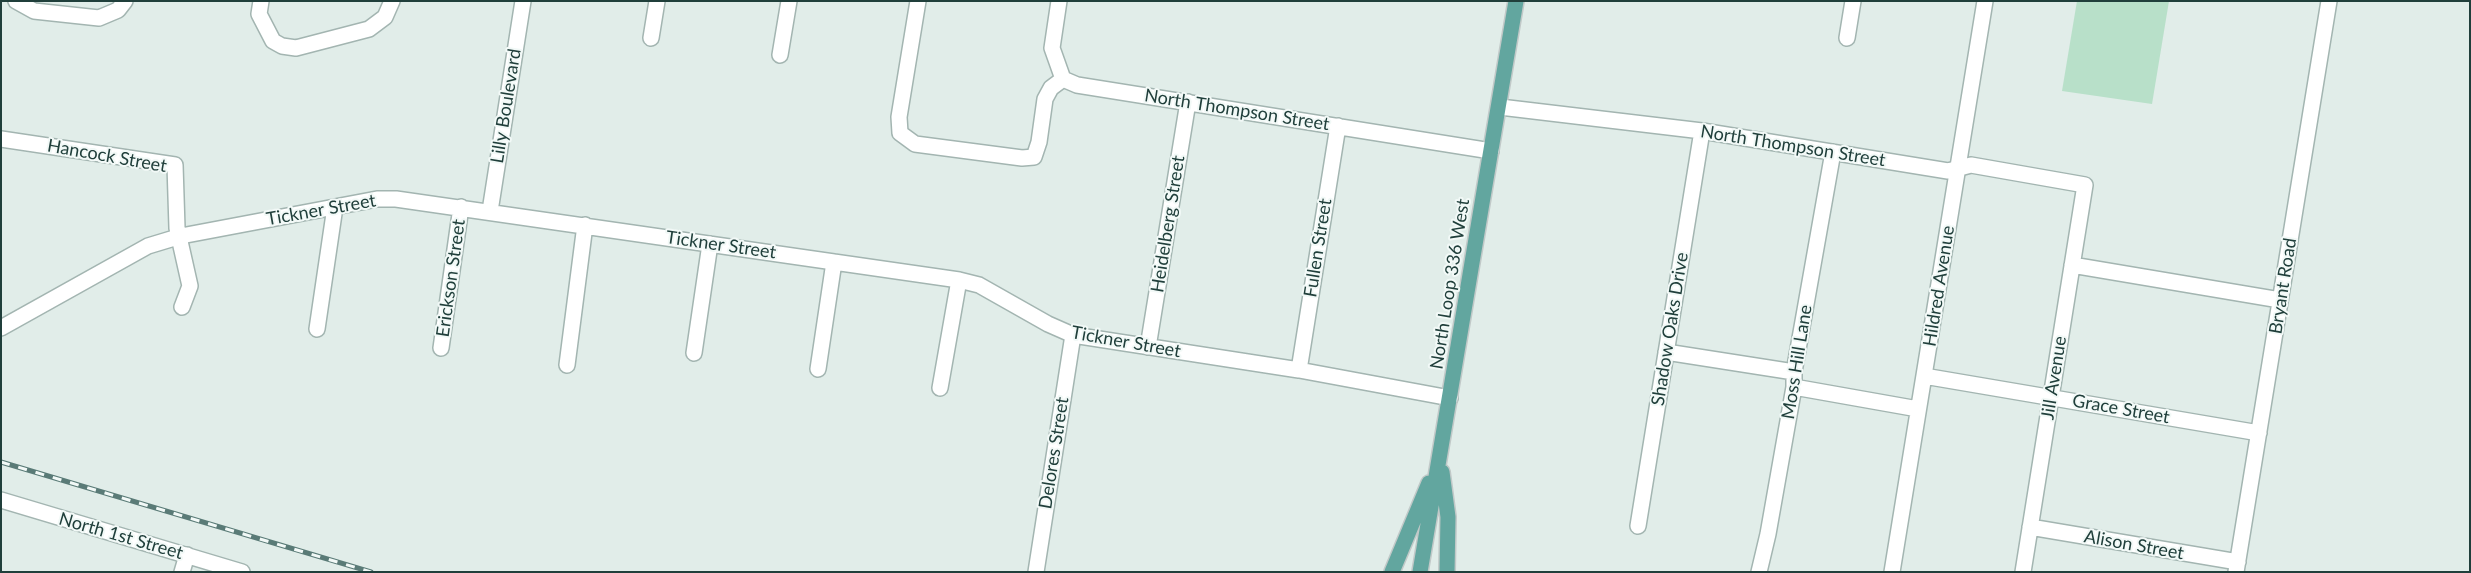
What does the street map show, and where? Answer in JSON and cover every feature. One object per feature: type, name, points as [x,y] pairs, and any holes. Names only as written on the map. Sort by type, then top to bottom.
[{"type":"main road","name":"North Loop 336 West","points":[[1420,572],[1500,107],[1516,1]]},
{"type":"main road","points":[[1392,572],[1440,456]]},
{"type":"main road","points":[[1440,456],[1448,517],[1448,572]]},
{"type":"street","points":[[16,1],[34,11],[99,18],[121,5]]},
{"type":"street","points":[[261,1],[260,14],[264,26],[273,41],[282,46],[296,48],[370,29],[386,16],[392,1]]},
{"type":"street","name":"Lilly Boulevard","points":[[490,212],[523,1]]},
{"type":"street","points":[[651,38],[657,1]]},
{"type":"street","points":[[780,55],[789,1]]},
{"type":"street","points":[[918,1],[899,117],[900,133],[915,144],[1022,158],[1034,156],[1039,142],[1045,99],[1051,88],[1063,79],[1052,48],[1059,1]]},
{"type":"street","points":[[1847,38],[1854,1]]},
{"type":"street","name":"Hildred Avenue","points":[[1892,572],[1985,1]]},
{"type":"street","name":"Bryant Road","points":[[2237,567],[2329,1]]},
{"type":"street","name":"North Thompson Street","points":[[1063,79],[1077,85],[1491,151]]},
{"type":"street","name":"Heidelberg Street","points":[[1148,347],[1188,102]]},
{"type":"street","name":"North Thompson Street","points":[[1500,107],[1702,131],[1948,171],[1971,165],[2085,185]]},
{"type":"street","name":"Fullen Street","points":[[1299,370],[1338,126]]},
{"type":"street","name":"Shadow Oaks Drive","points":[[1638,526],[1702,131]]},
{"type":"street","name":"Hancock Street","points":[[1,138],[175,165],[177,228],[181,236]]},
{"type":"street","name":"Moss Hill Lane","points":[[1759,572],[1768,534],[1833,152]]},
{"type":"street","name":"Jill Avenue","points":[[2023,572],[2085,185]]},
{"type":"street","name":"Tickner Street","points":[[1,328],[148,246],[181,236],[377,199],[396,199],[959,280],[979,285],[1048,324],[1073,335],[1299,370],[1450,398]]},
{"type":"street","name":"Erickson Street","points":[[441,348],[461,207]]},
{"type":"street","points":[[317,329],[335,208]]},
{"type":"street","points":[[567,365],[585,225]]},
{"type":"street","points":[[181,236],[190,286],[182,307]]},
{"type":"street","points":[[694,352],[710,244]]},
{"type":"street","points":[[818,369],[834,262]]},
{"type":"street","points":[[2072,265],[2280,300]]},
{"type":"street","points":[[940,388],[959,280]]},
{"type":"street","name":"Delores Street","points":[[1036,572],[1073,335]]},
{"type":"street","points":[[1666,352],[1918,409]]},
{"type":"street","name":"Grace Street","points":[[1924,376],[2259,433]]},
{"type":"street","name":"North 1st Street","points":[[1,500],[242,572]]},
{"type":"street","name":"Alison Street","points":[[2030,527],[2237,567]]},
{"type":"street","points":[[182,572],[186,556]]},
{"type":"green space","points":[[2077,1],[2169,1],[2152,104],[2062,91]]},
{"type":"railway","points":[[1,462],[371,572]]}]
